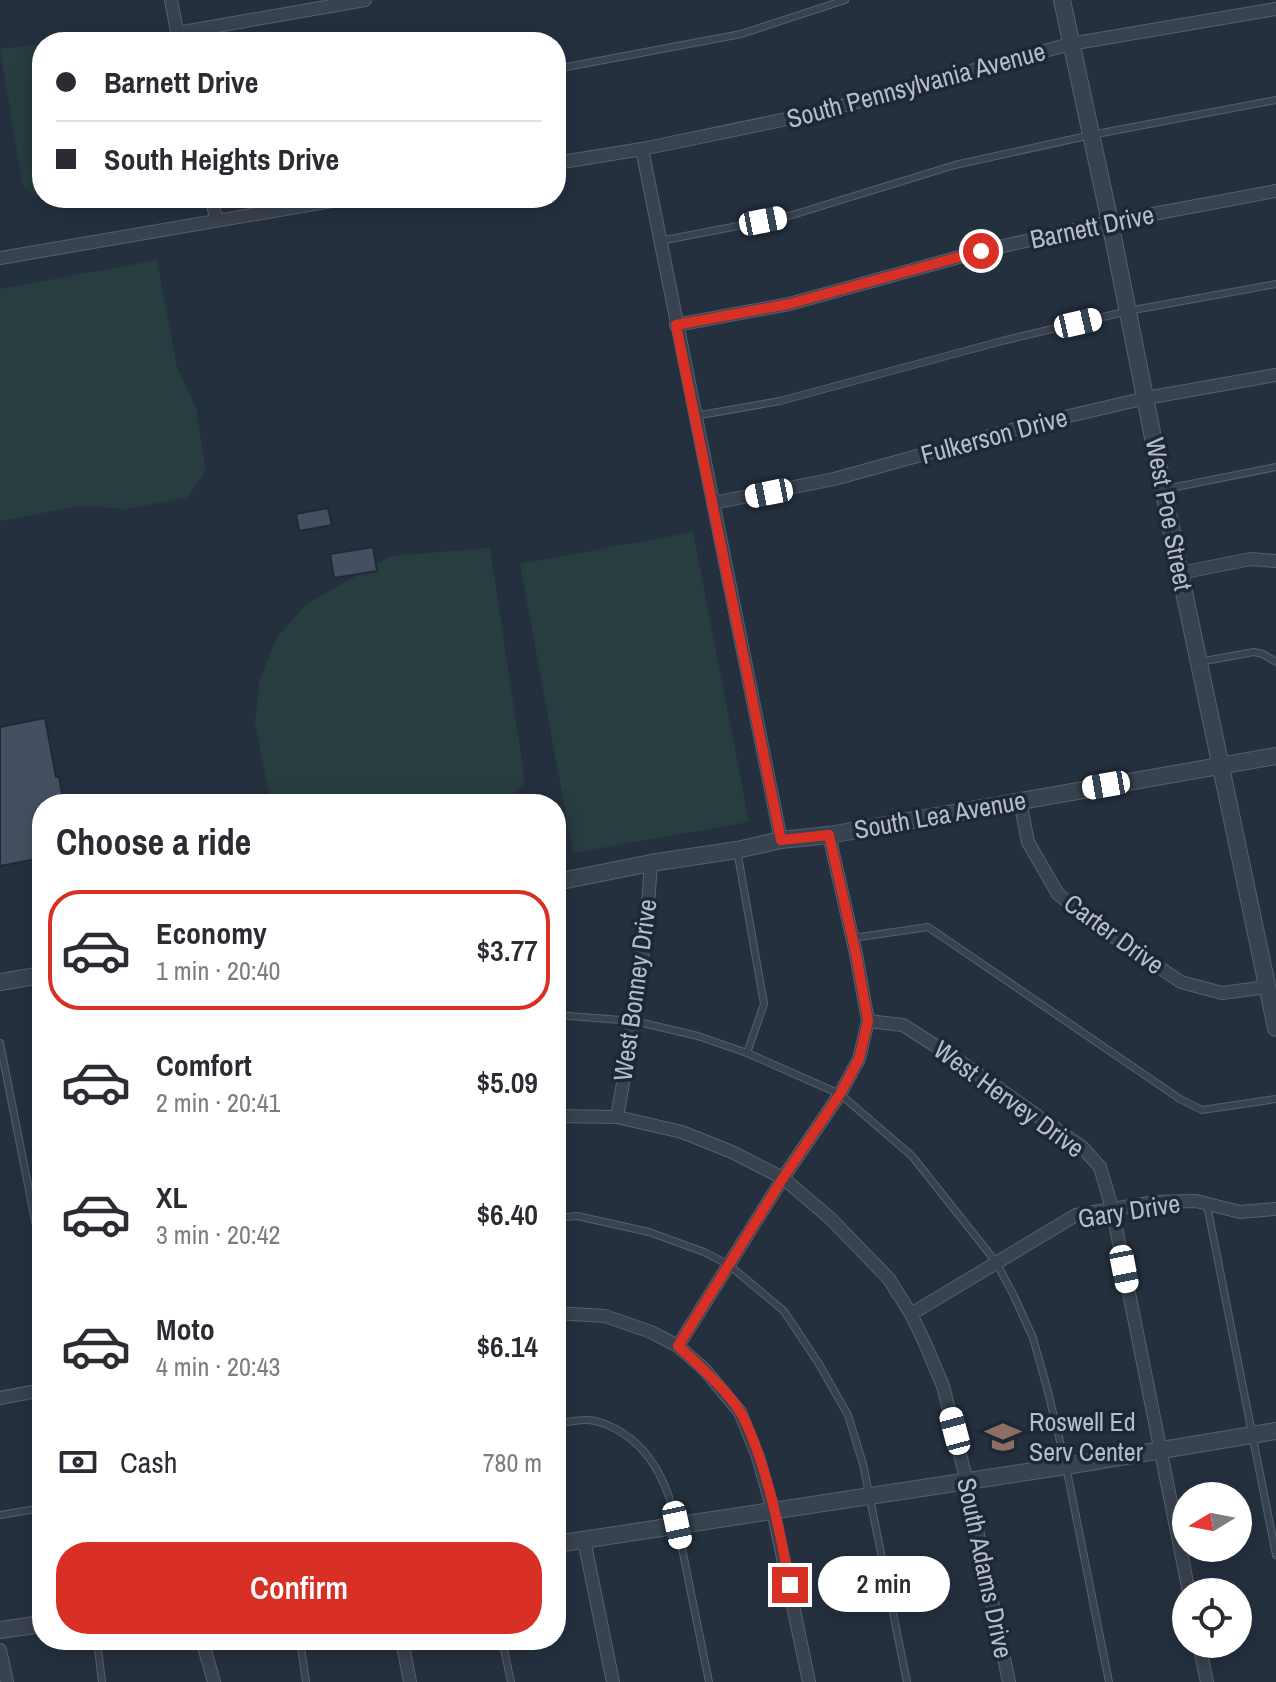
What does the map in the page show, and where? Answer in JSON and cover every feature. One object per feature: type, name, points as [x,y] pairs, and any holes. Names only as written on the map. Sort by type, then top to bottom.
[{"type":"street","points":[[171,0],[177,32]]},
{"type":"street","points":[[203,32],[365,0]]},
{"type":"street","name":"West Poe Street","points":[[1062,0],[1276,1028]]},
{"type":"street","name":"South Pennsylvania Avenue","points":[[566,161],[816,113],[1070,44],[1276,9]]},
{"type":"street","points":[[642,149],[781,840]]},
{"type":"street","name":"Barnett Drive","points":[[676,325],[789,304],[981,251],[1110,222],[1276,191]]},
{"type":"street","points":[[214,208],[216,220]]},
{"type":"street","points":[[0,258],[289,208]]},
{"type":"street","name":"Fulkerson Drive","points":[[713,503],[834,479],[1026,426],[1146,398],[1276,375]]},
{"type":"street","points":[[1180,573],[1251,559],[1276,561]]},
{"type":"street","name":"South Lea Avenue","points":[[566,880],[781,840],[829,835],[1276,756]]},
{"type":"street","name":"Carter Drive","points":[[1020,801],[1028,842],[1058,894],[1096,925],[1181,982],[1222,993],[1267,987]]},
{"type":"street","points":[[678,1346],[783,1178],[840,1094],[859,1059],[868,1021],[829,835]]},
{"type":"street","name":"West Bonney Drive","points":[[617,1117],[634,1021],[647,923],[651,863]]},
{"type":"street","points":[[0,982],[32,977]]},
{"type":"street","name":"West Hervey Drive","points":[[868,1021],[903,1025],[1082,1147],[1100,1167],[1112,1208],[1186,1578]]},
{"type":"street","name":"South Adams Drive","points":[[566,1116],[617,1117],[682,1132],[732,1152],[783,1178],[831,1219],[889,1279],[911,1314],[943,1386],[967,1482],[1009,1682]]},
{"type":"street","name":"Gary Drive","points":[[911,1314],[1076,1215],[1155,1202],[1196,1201],[1240,1212],[1276,1209]]},
{"type":"street","points":[[566,1314],[605,1316],[651,1332],[678,1346],[705,1370],[740,1412],[758,1457],[773,1510],[809,1682]]},
{"type":"street","points":[[0,1398],[32,1392]]},
{"type":"street","points":[[566,1543],[967,1482],[1276,1431]]},
{"type":"street","points":[[584,1540],[613,1682]]},
{"type":"street","points":[[0,1630],[32,1625]]},
{"type":"street","points":[[0,1650],[7,1682]]},
{"type":"street","points":[[205,1650],[214,1682]]},
{"type":"street","points":[[404,1650],[410,1682]]},
{"type":"street","points":[[1202,1658],[1207,1682]]},
{"type":"lane","points":[[566,67],[741,34],[845,0]]},
{"type":"lane","points":[[660,241],[789,216],[955,165],[1091,135],[1276,100]]},
{"type":"lane","points":[[695,416],[780,401],[1002,341],[1128,311],[1276,284]]},
{"type":"lane","points":[[1164,489],[1276,467]]},
{"type":"lane","points":[[1199,662],[1254,652],[1276,662]]},
{"type":"lane","points":[[737,850],[764,1004],[747,1053]]},
{"type":"lane","points":[[852,938],[928,927],[1180,1099],[1202,1110],[1276,1099]]},
{"type":"lane","points":[[566,1016],[634,1021],[698,1036],[747,1053],[840,1094],[912,1156],[996,1262],[1033,1338],[1066,1466],[1109,1682]]},
{"type":"lane","points":[[0,1043],[32,1205]]},
{"type":"lane","points":[[1207,1204],[1276,1555]]},
{"type":"lane","points":[[566,1217],[577,1216],[649,1232],[704,1252],[729,1265],[784,1311],[848,1415],[863,1464],[907,1682]]},
{"type":"lane","points":[[566,1423],[588,1420],[627,1435],[661,1474],[677,1525],[709,1682]]},
{"type":"lane","points":[[0,1515],[32,1510]]},
{"type":"lane","points":[[98,1650],[102,1682]]},
{"type":"lane","points":[[301,1650],[306,1682]]},
{"type":"lane","points":[[504,1650],[511,1682]]},
{"type":"green space","points":[[32,45],[32,192],[23,187],[0,49]]},
{"type":"green space","points":[[157,260],[177,367],[196,408],[206,471],[187,498],[124,509],[79,506],[0,521],[0,289]]},
{"type":"green space","points":[[693,532],[749,822],[573,853],[566,815],[566,794],[562,794],[520,564]]},
{"type":"green space","points":[[490,548],[525,782],[514,794],[269,794],[255,723],[260,679],[277,637],[307,604],[391,556]]},
{"type":"building","points":[[328,508],[332,525],[299,531],[296,514]]},
{"type":"building","points":[[373,547],[377,571],[334,578],[330,554]]},
{"type":"building","points":[[45,718],[62,794],[32,794],[32,860],[0,866],[0,727]]},
{"type":"place","name":"Roswell Ed Serv Center","points":[[1003,1437]]},
{"type":"route","points":[[790,1585],[758,1457],[740,1412],[705,1370],[678,1346],[783,1178],[840,1094],[859,1059],[868,1021],[829,835],[781,840],[676,325],[789,304],[981,251]]}]
